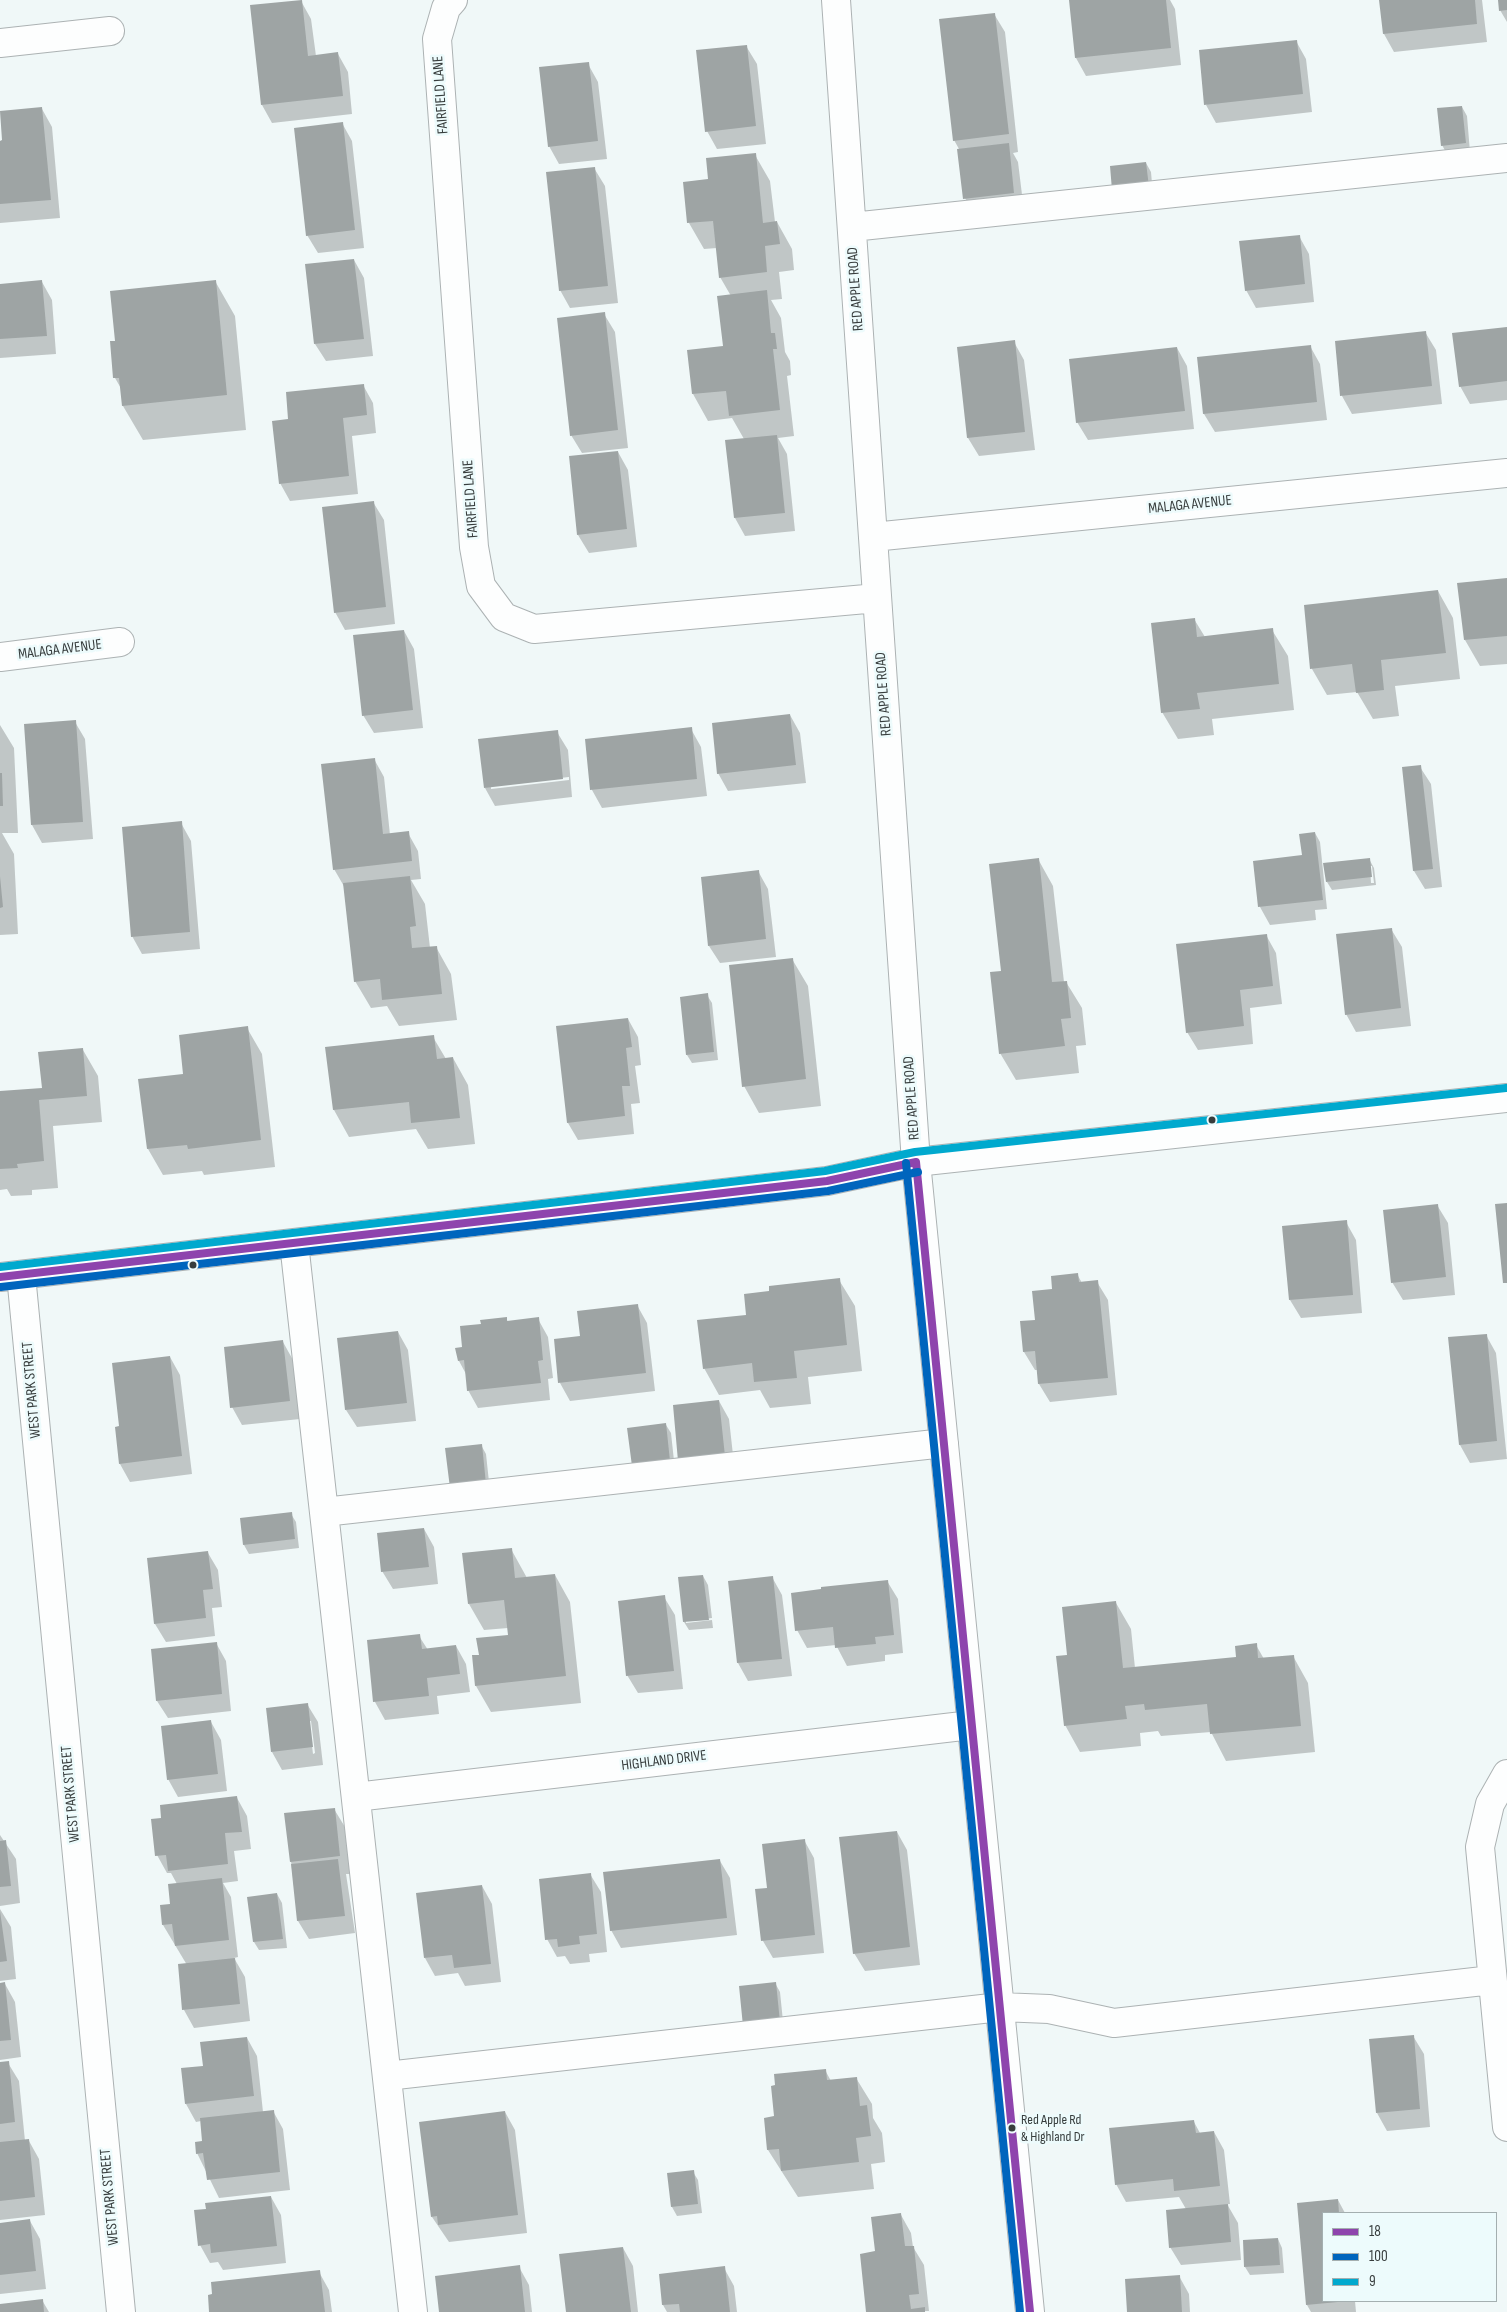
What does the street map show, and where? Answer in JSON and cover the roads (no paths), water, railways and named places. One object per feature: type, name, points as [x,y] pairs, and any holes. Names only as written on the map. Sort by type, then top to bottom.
[{"type":"street","name":"FAIRFIELD LANE","points":[[453,0],[446,8],[437,39],[474,547],[481,586],[504,617],[534,629],[877,598]]},
{"type":"street","name":"RED APPLE ROAD","points":[[836,0],[916,1162],[1030,2312]]},
{"type":"street","points":[[0,43],[110,31]]},
{"type":"street","points":[[852,227],[1507,158]]},
{"type":"street","name":"MALAGA AVENUE","points":[[873,537],[1507,473]]},
{"type":"street","name":"MALAGA AVENUE","points":[[0,657],[120,642]]},
{"type":"street","points":[[11,1276],[827,1181],[916,1162],[1507,1098]]},
{"type":"street","points":[[294,1243],[413,2312]]},
{"type":"street","name":"WEST PARK STREET","points":[[11,1276],[121,2312]]},
{"type":"street","points":[[324,1512],[944,1443]]},
{"type":"street","name":"HIGHLAND DRIVE","points":[[356,1797],[971,1725]]},
{"type":"street","points":[[1507,1774],[1490,1804],[1480,1847],[1507,2127]]},
{"type":"street","points":[[387,2076],[1000,2007],[1049,2009],[1114,2023],[1492,1980]]},
{"type":"place","name":"Red Apple Rd & Highland Dr","points":[[1012,2128]]}]
